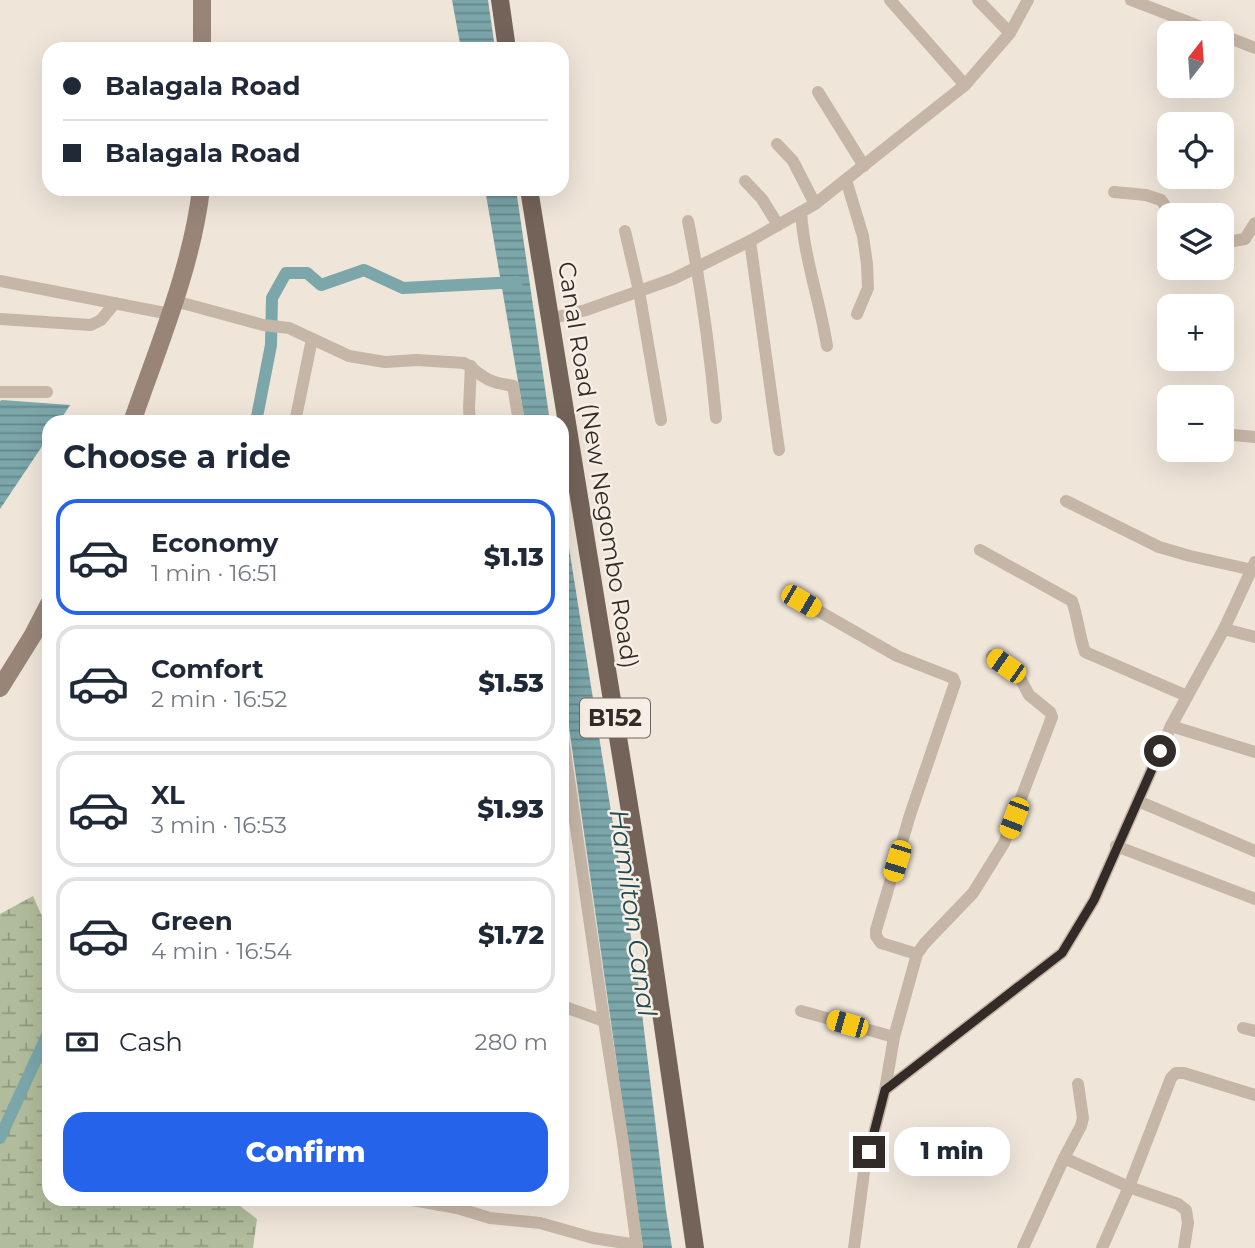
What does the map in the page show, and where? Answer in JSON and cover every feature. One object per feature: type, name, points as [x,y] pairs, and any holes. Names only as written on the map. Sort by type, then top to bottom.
[{"type":"main road","points":[[500,0],[506,42]]},
{"type":"main road","name":"Canal Road (New Negombo Road)","points":[[530,196],[565,415]]},
{"type":"main road","name":"Canal Road (New Negombo Road)","points":[[569,441],[648,922],[695,1248]]},
{"type":"street","points":[[202,0],[202,42]]},
{"type":"street","points":[[890,0],[965,85]]},
{"type":"street","points":[[978,0],[1010,33]]},
{"type":"street","points":[[549,319],[586,310],[673,279],[750,241],[815,204],[965,85],[1010,33],[1028,0]]},
{"type":"street","points":[[1131,0],[1185,21]]},
{"type":"street","points":[[1234,40],[1255,48]]},
{"type":"street","points":[[818,92],[864,166]]},
{"type":"street","points":[[778,144],[793,161],[815,204]]},
{"type":"street","points":[[846,180],[863,236],[867,264],[868,288],[857,314]]},
{"type":"street","points":[[745,181],[762,199],[778,225]]},
{"type":"street","points":[[1114,192],[1146,195],[1163,203]]},
{"type":"street","points":[[134,415],[172,308],[200,196]]},
{"type":"street","points":[[801,212],[802,231],[827,346]]},
{"type":"street","points":[[688,221],[710,351],[716,418]]},
{"type":"street","points":[[1234,241],[1245,239],[1255,223]]},
{"type":"street","points":[[625,231],[639,291],[661,420]]},
{"type":"street","points":[[750,241],[779,450]]},
{"type":"street","points":[[0,281],[115,303],[172,308],[289,328],[349,356],[385,362],[416,360],[454,362],[471,366],[486,379],[513,386],[518,415]]},
{"type":"street","points":[[0,319],[91,325],[101,320],[115,303]]},
{"type":"street","points":[[296,415],[312,339]]},
{"type":"street","points":[[470,415],[471,366]]},
{"type":"street","points":[[0,392],[47,392]]},
{"type":"street","points":[[1234,435],[1255,437]]},
{"type":"street","points":[[885,1090],[1062,953],[1094,900],[1171,726],[1224,629],[1254,566],[1190,556],[1159,547],[1066,501]]},
{"type":"street","points":[[980,550],[1072,601],[1085,652],[1187,695]]},
{"type":"street","points":[[801,601],[897,656],[953,678],[955,683],[876,930],[876,936],[881,943],[917,954]]},
{"type":"street","points":[[0,688],[42,618]]},
{"type":"street","points":[[1224,629],[1255,637]]},
{"type":"street","points":[[854,1248],[864,1172],[885,1090],[894,1037],[917,954],[974,893],[1004,843],[1052,717],[1050,712],[1028,695],[1019,676],[992,656]]},
{"type":"street","points":[[1171,726],[1255,752]]},
{"type":"street","points":[[446,1206],[490,1218],[540,1223],[593,1238],[637,1246],[569,779]]},
{"type":"street","points":[[1138,801],[1255,851]]},
{"type":"street","points":[[1116,846],[1255,899]]},
{"type":"street","points":[[569,1008],[604,1021]]},
{"type":"street","points":[[801,1011],[894,1037]]},
{"type":"street","points":[[1102,1248],[1171,1078],[1176,1073],[1184,1073],[1255,1095]]},
{"type":"street","points":[[1023,1248],[1060,1165],[1082,1126],[1078,1084]]},
{"type":"street","points":[[1064,1158],[1129,1187],[1178,1204],[1186,1210],[1188,1223],[1184,1248]]},
{"type":"green space","points":[[33,896],[42,916],[42,1206],[240,1206],[257,1219],[253,1248],[0,1248],[0,914]]},
{"type":"water","points":[[452,0],[488,0],[494,42],[460,42]]},
{"type":"water","points":[[486,196],[517,196],[549,415],[524,415]]},
{"type":"water","points":[[0,401],[70,405],[64,415],[42,415],[42,446],[0,509]]},
{"type":"water","points":[[569,548],[638,981],[672,1248],[643,1248],[569,727]]},
{"type":"waterway","points":[[257,415],[271,345],[272,298],[286,273],[307,273],[321,285],[364,270],[403,288],[517,282]]},
{"type":"waterway","points":[[0,1138],[42,1046]]},
{"type":"route","points":[[869,1152],[885,1090],[1062,953],[1094,900],[1160,751]]},
{"type":"water label","name":"Hamilton Canal","points":[[633,913]]}]
